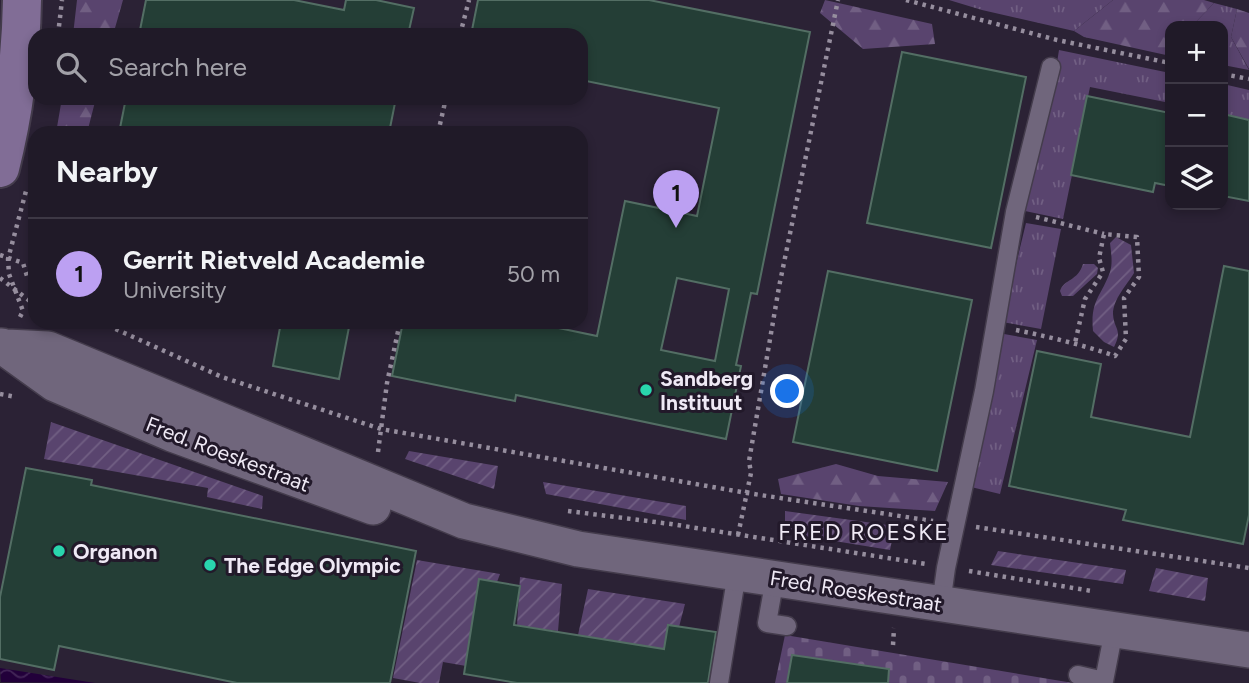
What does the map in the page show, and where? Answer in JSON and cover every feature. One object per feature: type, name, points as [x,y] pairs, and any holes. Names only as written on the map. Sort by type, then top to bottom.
[{"type":"main road","points":[[14,175],[11,126],[21,41],[22,0]]},
{"type":"street","name":"Fred. Roeskestraat","points":[[3,346],[48,349],[464,521],[578,549],[1249,650]]},
{"type":"lane","points":[[941,604],[946,568],[984,391],[1015,212],[1051,67]]},
{"type":"lane","points":[[719,683],[737,573]]},
{"type":"lane","points":[[775,579],[767,624],[787,626]]},
{"type":"lane","points":[[1078,675],[1104,681],[1114,630]]},
{"type":"path","points":[[59,28],[62,0]]},
{"type":"path","points":[[462,28],[469,0]]},
{"type":"path","points":[[738,535],[751,472],[749,461],[779,287],[838,0]]},
{"type":"path","points":[[906,0],[1057,40],[1165,62]]},
{"type":"path","points":[[1228,75],[1249,79]]},
{"type":"path","points":[[440,126],[444,105]]},
{"type":"path","points":[[14,175],[8,259],[9,274],[15,290]]},
{"type":"path","points":[[1039,335],[1115,356],[1126,339],[1125,298],[1139,277],[1137,237],[1104,234],[1062,223]]},
{"type":"path","points":[[1075,343],[1085,299],[1103,272],[1099,258],[1104,234]]},
{"type":"path","points":[[0,255],[23,263],[28,277]]},
{"type":"path","points":[[0,278],[28,300]]},
{"type":"path","points":[[116,329],[222,377],[381,429],[747,493],[1249,568]]},
{"type":"path","points":[[377,461],[387,383],[399,329]]},
{"type":"path","points":[[564,510],[1096,592]]},
{"type":"green space","points":[[77,0],[123,0],[115,28],[74,28]]},
{"type":"green space","points":[[825,0],[932,24],[935,44],[863,49],[820,13]]},
{"type":"green space","points":[[949,0],[1113,0],[1074,31]]},
{"type":"green space","points":[[1113,0],[1204,0],[1214,3],[1197,21],[1165,21],[1165,55],[1084,37],[1074,31]]},
{"type":"green space","points":[[1214,3],[1237,9],[1231,37],[1249,70],[1228,66],[1228,21],[1197,21]]},
{"type":"green space","points":[[1237,9],[1249,13],[1249,69],[1231,37]]},
{"type":"green space","points":[[1059,50],[1165,72],[1165,102],[1090,87],[1063,219],[1025,211],[1049,113]]},
{"type":"green space","points":[[1228,85],[1249,90],[1249,120],[1228,115]]},
{"type":"green space","points":[[61,105],[94,105],[89,126],[57,126]]},
{"type":"green space","points":[[1026,223],[1061,229],[1041,329],[1002,322]]},
{"type":"green space","points":[[1116,237],[1131,245],[1134,273],[1114,308],[1118,333],[1114,347],[1093,331],[1092,321],[1095,305],[1111,269],[1110,243]]},
{"type":"green space","points":[[1083,264],[1094,264],[1098,268],[1097,274],[1073,296],[1062,296],[1062,287],[1078,274]]},
{"type":"green space","points":[[1004,334],[1037,340],[1000,494],[971,487]]},
{"type":"green space","points":[[51,422],[263,496],[262,509],[207,497],[208,488],[44,459]]},
{"type":"green space","points":[[409,451],[498,466],[494,489],[405,459]]},
{"type":"green space","points":[[836,464],[878,476],[948,482],[935,511],[859,506],[781,494],[778,479]]},
{"type":"green space","points":[[543,482],[686,506],[686,520],[546,494]]},
{"type":"green space","points":[[785,511],[895,526],[890,550],[785,533]]},
{"type":"green space","points":[[998,551],[1126,570],[1123,584],[991,565]]},
{"type":"green space","points":[[417,560],[500,574],[497,582],[480,580],[466,666],[443,662],[439,683],[393,678]]},
{"type":"green space","points":[[1156,568],[1208,578],[1205,601],[1149,591]]},
{"type":"green space","points":[[520,577],[562,584],[558,631],[517,626]]},
{"type":"green space","points":[[588,589],[685,604],[679,627],[669,627],[665,649],[578,635]]},
{"type":"green space","points":[[785,635],[1073,683],[775,683]]},
{"type":"water","points":[[0,668],[95,683],[1,682]]},
{"type":"building","points":[[146,0],[294,0],[344,10],[346,0],[376,0],[414,8],[410,28],[140,28]]},
{"type":"building","points":[[478,0],[649,0],[810,32],[757,294],[751,293],[736,365],[741,366],[726,439],[516,395],[515,401],[392,376],[402,329],[564,329],[597,336],[625,201],[697,216],[719,108],[588,81],[588,28],[472,28]],"holes":[[[677,278],[729,289],[715,361],[661,350]]]},
{"type":"building","points":[[902,52],[1026,77],[991,248],[867,223]]},
{"type":"building","points":[[1087,96],[1165,112],[1165,185],[1155,183],[1153,192],[1071,175]]},
{"type":"building","points":[[125,105],[395,105],[390,126],[120,126]]},
{"type":"building","points":[[1228,115],[1249,120],[1249,201],[1228,197]]},
{"type":"building","points":[[1224,266],[1249,271],[1249,515],[1243,544],[1123,520],[1126,510],[1009,486],[1037,351],[1101,364],[1091,417],[1190,437]]},
{"type":"building","points":[[828,271],[972,300],[937,471],[793,442]]},
{"type":"building","points":[[280,329],[349,329],[339,379],[273,366]]},
{"type":"building","name":"The Edge Olympic","points":[[26,468],[92,480],[91,485],[416,551],[390,683],[237,683],[59,646],[54,670],[0,659],[0,597]]},
{"type":"building","points":[[479,579],[520,586],[514,625],[664,649],[668,625],[716,632],[708,683],[517,683],[464,674]]},
{"type":"building","points":[[792,655],[889,669],[888,683],[787,683]]},
{"type":"place","name":"Gerrit Rietveld Academie","points":[[676,228]]},
{"type":"place","name":"Sandberg Instituut","points":[[646,390]]},
{"type":"place","name":"Organon","points":[[59,551]]},
{"type":"place","name":"The Edge Olympic","points":[[210,565]]},
{"type":"district","name":"FRED ROESKE","points":[[864,532]]}]
